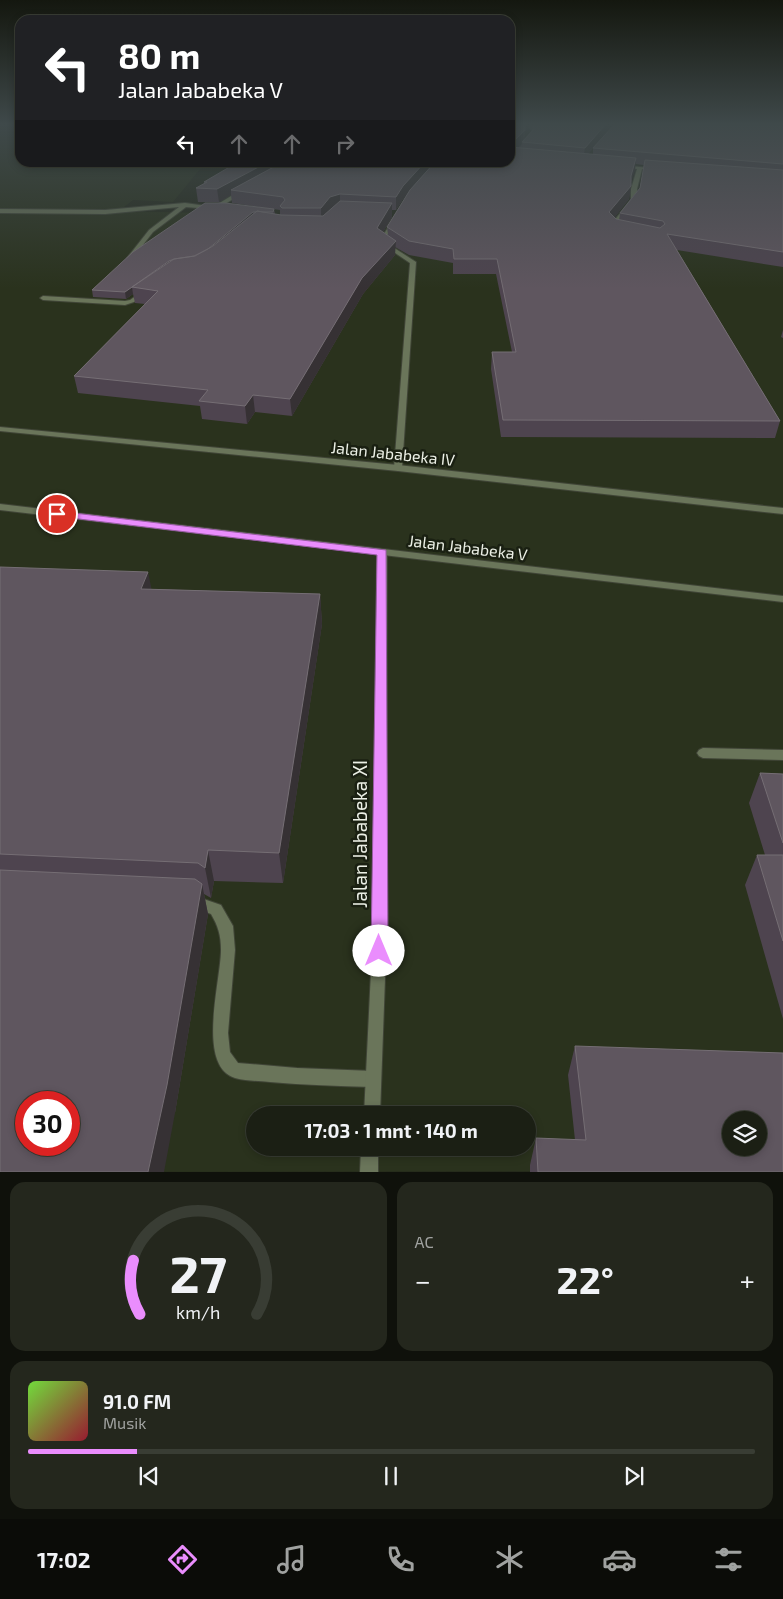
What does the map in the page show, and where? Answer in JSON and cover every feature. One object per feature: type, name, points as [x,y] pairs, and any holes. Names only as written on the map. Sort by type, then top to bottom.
[{"type":"street","points":[[624,232],[612,227],[634,200],[637,180]]},
{"type":"street","points":[[224,206],[222,203],[246,190]]},
{"type":"street","points":[[125,264],[151,231],[185,205]]},
{"type":"street","points":[[0,211],[105,212],[185,205],[233,207]]},
{"type":"street","points":[[398,214],[382,242],[413,262],[398,468]]},
{"type":"street","points":[[43,298],[128,302],[152,286]]},
{"type":"street","points":[[82,300],[94,291]]},
{"type":"street","name":"Jalan Jababeka IV","points":[[0,429],[398,468],[783,511]]},
{"type":"street","name":"Jalan Jababeka V","points":[[0,508],[783,598]]},
{"type":"street","name":"Jalan Jababeka XI","points":[[372,1106],[379,951],[382,553]]},
{"type":"street","points":[[703,753],[783,755]]},
{"type":"street","points":[[185,901],[204,902],[216,909],[226,927],[228,946],[220,1043],[226,1061],[234,1070],[274,1075],[373,1079]]},
{"type":"street","points":[[369,1172],[370,1156]]},
{"type":"shaded area","points":[[0,180],[191,180],[173,202],[133,200],[119,211],[783,225],[783,1171],[0,1172]]},
{"type":"building","points":[[208,180],[235,180],[217,189],[196,188],[207,182],[204,182]]},
{"type":"building","points":[[250,180],[409,180],[396,197],[340,194],[330,197],[321,208],[282,208],[280,206],[285,200],[283,197],[231,190]]},
{"type":"building","points":[[419,180],[631,180],[631,186],[609,212],[616,219],[660,228],[665,224],[663,221],[620,213],[640,188],[641,180],[783,180],[783,252],[667,234],[780,421],[503,420],[492,352],[516,352],[497,259],[454,259],[453,249],[409,241],[387,227],[410,190]]},
{"type":"building","points":[[340,201],[392,203],[377,228],[396,241],[362,278],[290,399],[253,395],[245,406],[199,401],[208,390],[74,376],[158,291],[132,287],[174,259],[195,256],[213,246],[257,211],[281,215],[323,216]]},
{"type":"building","points":[[205,203],[225,203],[274,209],[273,212],[253,212],[208,249],[194,256],[169,261],[125,292],[92,290],[133,252]]},
{"type":"building","points":[[0,567],[148,572],[141,589],[320,594],[279,853],[208,850],[205,868],[198,863],[0,854]]},
{"type":"building","points":[[760,773],[783,774],[783,843]]},
{"type":"building","points":[[757,855],[783,855],[783,941]]},
{"type":"building","points":[[0,870],[195,879],[202,884],[167,1085],[148,1172],[0,1172]]},
{"type":"building","points":[[575,1046],[783,1053],[783,1172],[538,1172],[536,1138],[586,1140]]},
{"type":"route","points":[[57,514],[382,553],[379,951]]}]
